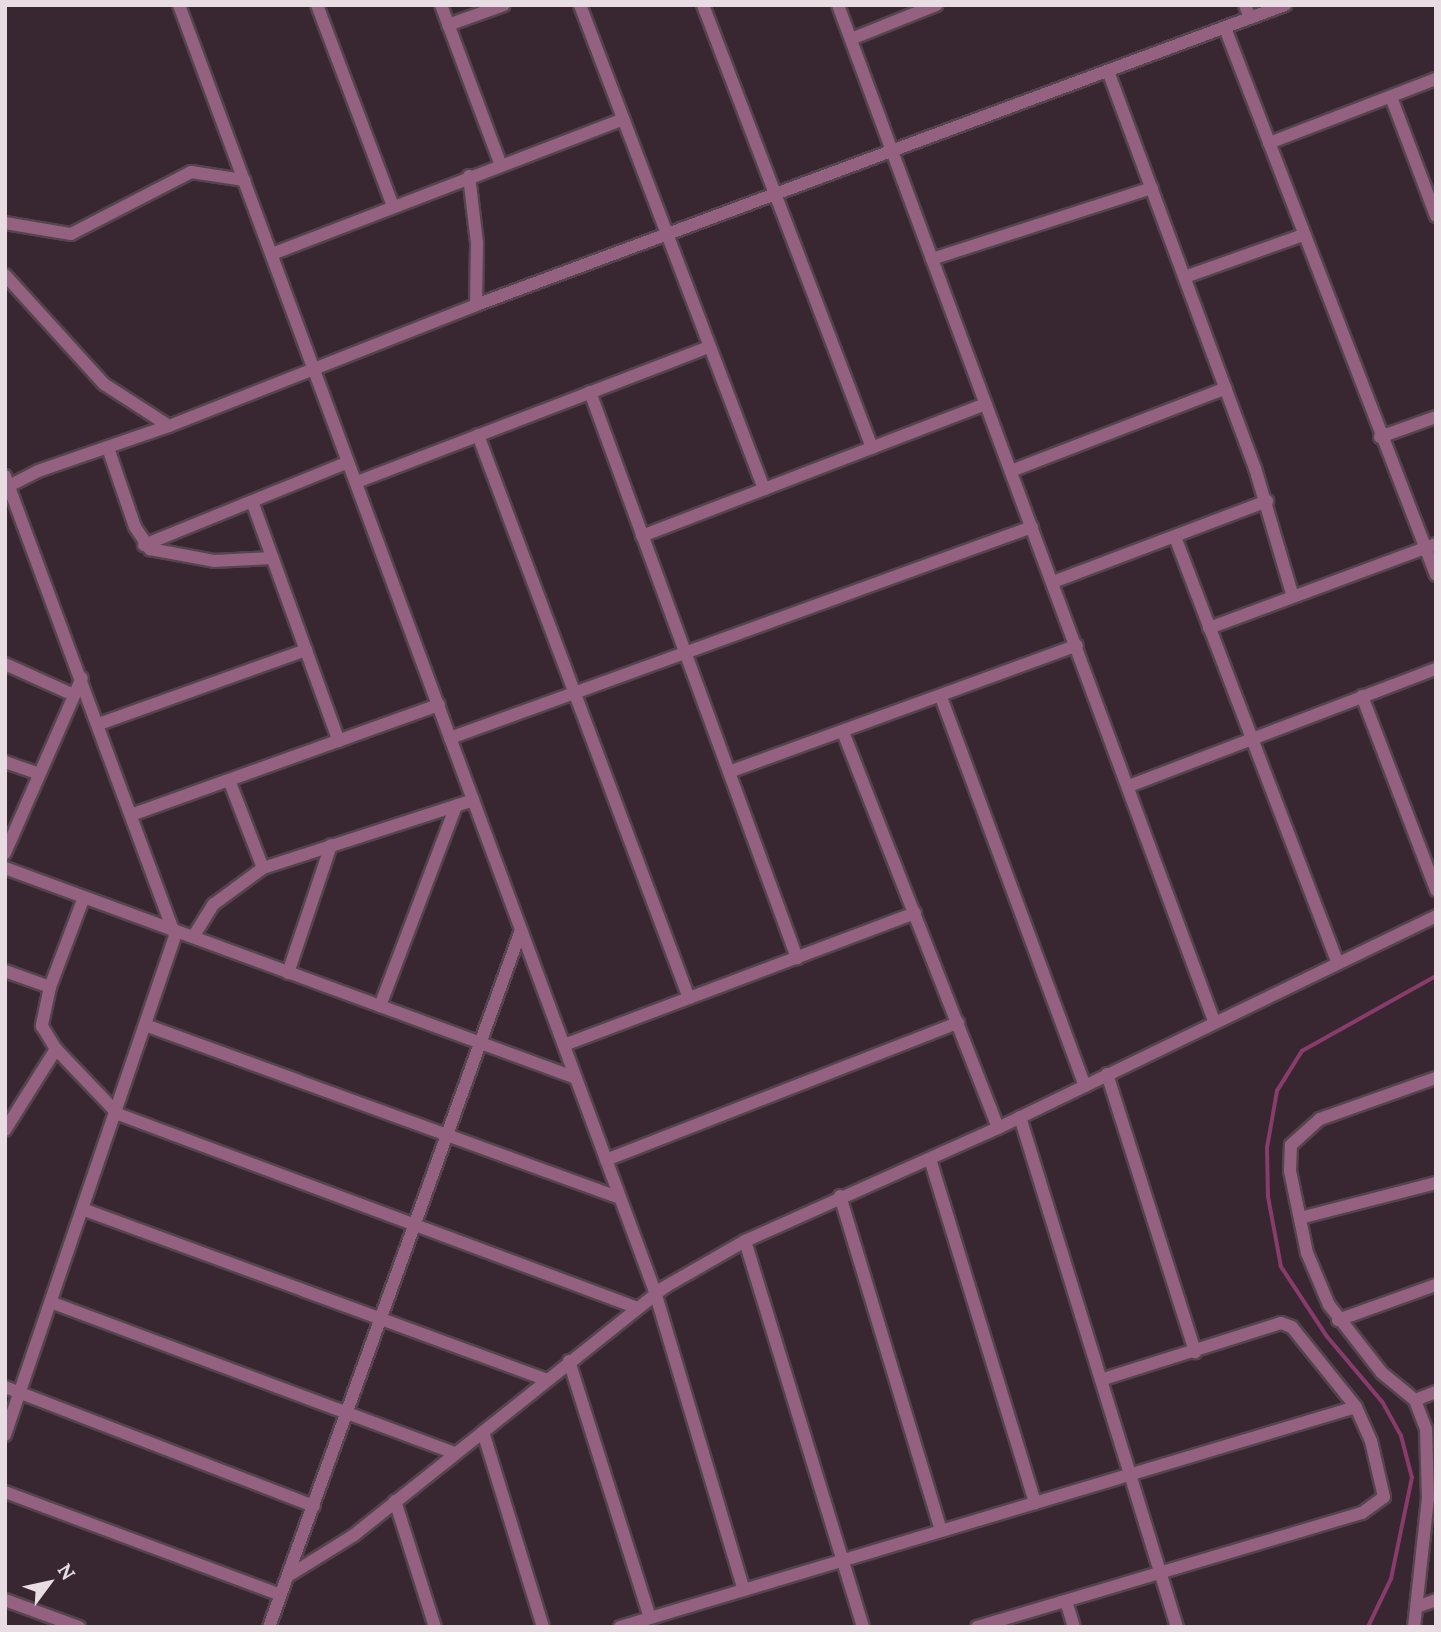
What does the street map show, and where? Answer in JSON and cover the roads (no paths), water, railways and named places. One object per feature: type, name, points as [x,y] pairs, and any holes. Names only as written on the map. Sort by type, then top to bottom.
[{"type":"street","points":[[179,5],[655,1292],[744,1590]]},
{"type":"street","points":[[317,5],[392,204]]},
{"type":"street","points":[[441,5],[500,163]]},
{"type":"street","points":[[447,25],[504,5]]},
{"type":"street","points":[[580,5],[764,489]]},
{"type":"street","points":[[703,5],[872,448]]},
{"type":"street","points":[[838,5],[1214,1021]]},
{"type":"street","points":[[850,39],[936,5]]},
{"type":"street","points":[[1245,5],[1250,19]]},
{"type":"street","points":[[5,1435],[148,1026],[175,931],[7,484],[169,426],[476,305],[668,237],[1285,5]]},
{"type":"street","points":[[1225,28],[1423,550],[1436,575]]},
{"type":"street","points":[[1108,71],[1267,501],[1293,597]]},
{"type":"street","points":[[1269,143],[1436,79]]},
{"type":"street","points":[[1391,97],[1436,216]]},
{"type":"street","points":[[271,254],[392,204],[623,119]]},
{"type":"street","points":[[5,223],[71,234],[191,173],[244,180]]},
{"type":"street","points":[[469,176],[477,255],[476,305]]},
{"type":"street","points":[[932,259],[1152,188]]},
{"type":"street","points":[[1185,277],[1303,236]]},
{"type":"street","points":[[5,275],[104,384],[169,426]]},
{"type":"street","points":[[357,482],[708,347]]},
{"type":"street","points":[[1011,471],[1226,388]]},
{"type":"street","points":[[590,392],[797,957]]},
{"type":"street","points":[[642,536],[986,404]]},
{"type":"street","points":[[1380,437],[1436,416]]},
{"type":"street","points":[[478,435],[689,998]]},
{"type":"street","points":[[108,448],[144,545],[158,553],[198,560],[272,558]]},
{"type":"street","points":[[144,545],[253,504],[348,462]]},
{"type":"street","points":[[1053,582],[1267,501]]},
{"type":"street","points":[[253,504],[339,740]]},
{"type":"street","points":[[450,738],[1032,527]]},
{"type":"street","points":[[1175,537],[1337,962]]},
{"type":"street","points":[[1209,628],[1436,544]]},
{"type":"street","points":[[729,772],[941,697],[1077,645]]},
{"type":"street","points":[[99,724],[306,650]]},
{"type":"street","points":[[5,664],[74,695]]},
{"type":"street","points":[[1129,786],[1436,669]]},
{"type":"street","points":[[5,853],[37,773],[82,678]]},
{"type":"street","points":[[1362,696],[1436,890]]},
{"type":"street","points":[[941,697],[1085,1086]]},
{"type":"street","points":[[131,815],[439,705]]},
{"type":"street","points":[[843,732],[998,1128]]},
{"type":"street","points":[[5,762],[37,773]]},
{"type":"street","points":[[229,780],[263,868]]},
{"type":"street","points":[[193,937],[214,904],[263,868],[473,800]]},
{"type":"street","points":[[380,1006],[456,806]]},
{"type":"street","points":[[288,973],[331,845]]},
{"type":"street","points":[[5,868],[576,1078]]},
{"type":"street","points":[[84,897],[50,987],[42,1026],[56,1049],[117,1114],[635,1307]]},
{"type":"street","points":[[564,1045],[915,914]]},
{"type":"street","points":[[288,1576],[354,1535],[655,1292],[745,1241],[840,1196],[1020,1118],[1214,1021],[1436,916]]},
{"type":"street","points":[[268,1627],[521,930]]},
{"type":"street","points":[[5,971],[50,987]]},
{"type":"street","points":[[606,1160],[958,1023]]},
{"type":"street","points":[[148,1026],[620,1198]]},
{"type":"street","points":[[5,1130],[56,1049]]},
{"type":"street","points":[[1107,1074],[1195,1352]]},
{"type":"street","points":[[1413,1627],[1419,1606],[1432,1498],[1426,1429],[1415,1399],[1382,1373],[1338,1320],[1307,1253],[1290,1171],[1291,1145],[1320,1119],[1436,1078]]},
{"type":"street","points":[[1020,1118],[1103,1379],[1177,1627]]},
{"type":"street","points":[[930,1158],[1035,1503]]},
{"type":"street","points":[[1300,1218],[1436,1183]]},
{"type":"street","points":[[840,1196],[941,1531]]},
{"type":"street","points":[[85,1210],[545,1379]]},
{"type":"street","points":[[745,1241],[863,1627]]},
{"type":"street","points":[[1338,1320],[1436,1285]]},
{"type":"street","points":[[53,1303],[455,1452]]},
{"type":"street","points":[[977,1627],[1378,1505],[1384,1497],[1371,1441],[1356,1407],[1292,1326],[1280,1323],[1103,1379]]},
{"type":"street","points":[[569,1361],[650,1618]]},
{"type":"street","points":[[5,1387],[314,1506]]},
{"type":"street","points":[[1415,1399],[1436,1392]]},
{"type":"street","points":[[620,1627],[1356,1407]]},
{"type":"street","points":[[483,1432],[543,1627]]},
{"type":"street","points":[[5,1493],[280,1595]]},
{"type":"street","points":[[395,1502],[435,1627]]},
{"type":"street","points":[[5,1600],[79,1627]]},
{"type":"street","points":[[1419,1606],[1436,1600]]},
{"type":"street","points":[[1066,1601],[1074,1627]]},
{"type":"waterway","points":[[1368,1627],[1391,1579],[1412,1478],[1401,1436],[1382,1402],[1327,1337],[1281,1267],[1268,1197],[1267,1148],[1277,1091],[1302,1051],[1436,976]]}]
